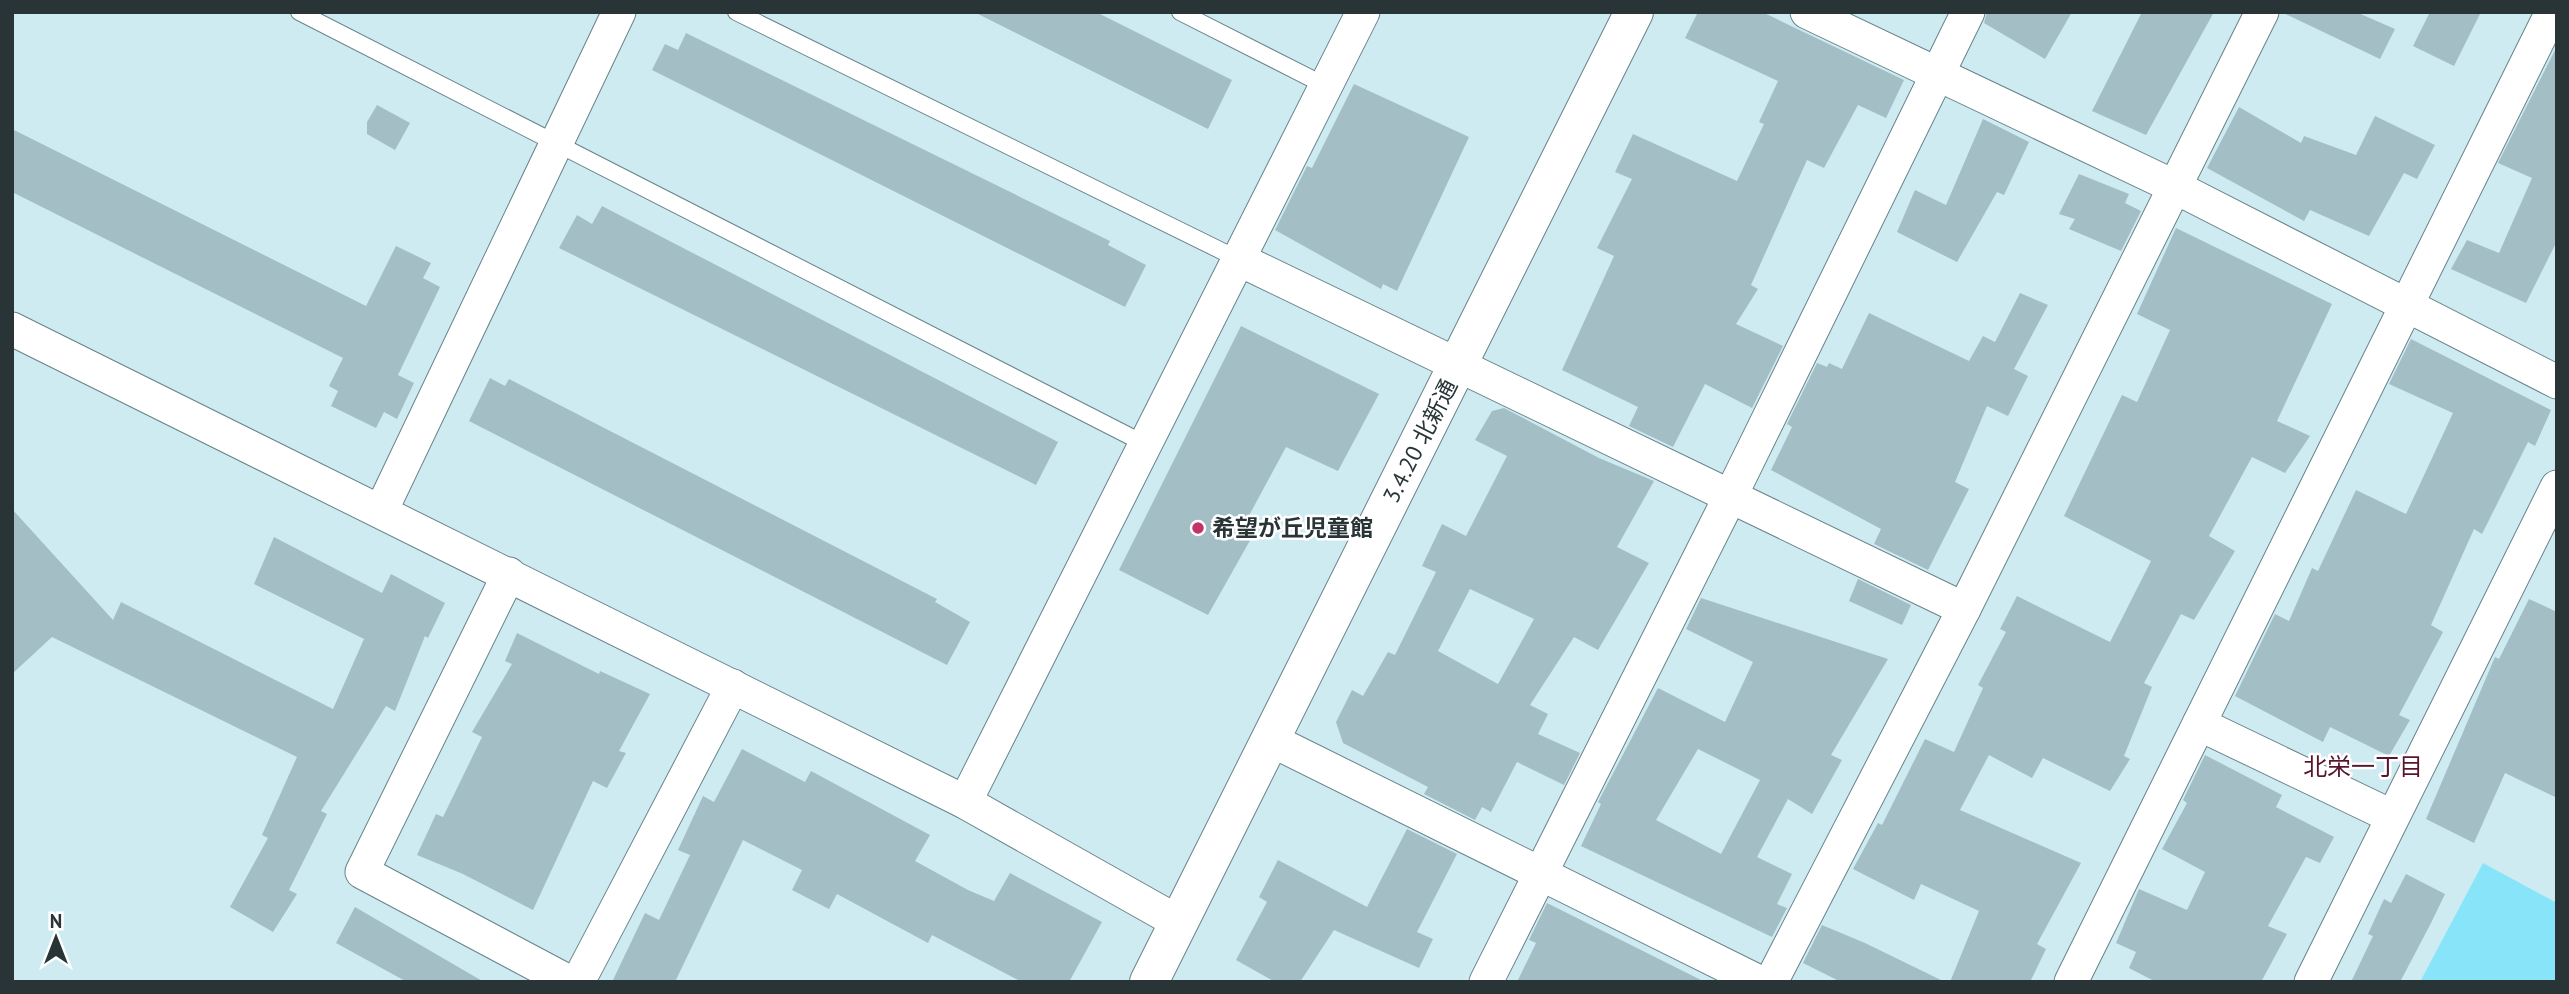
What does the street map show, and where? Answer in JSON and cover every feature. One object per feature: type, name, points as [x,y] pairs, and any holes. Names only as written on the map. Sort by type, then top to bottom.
[{"type":"street","points":[[381,511],[619,12]]},
{"type":"street","points":[[965,802],[1363,12]]},
{"type":"street","name":"3.4.20 北新通","points":[[1149,982],[1634,12]]},
{"type":"street","points":[[1807,12],[2175,187],[2557,382]]},
{"type":"street","points":[[1486,982],[1731,495],[1968,12]]},
{"type":"street","points":[[1771,982],[1964,609],[2262,12]]},
{"type":"street","points":[[2071,982],[2552,12]]},
{"type":"street","points":[[1238,259],[1459,363],[1964,609]]},
{"type":"street","points":[[12,329],[965,802],[1178,922]]},
{"type":"street","points":[[2311,982],[2391,816],[2557,487]]},
{"type":"street","points":[[509,574],[362,872],[569,982]]},
{"type":"street","points":[[578,982],[733,686]]},
{"type":"street","points":[[2199,724],[2391,816]]},
{"type":"street","points":[[1271,740],[1759,982]]},
{"type":"lane","points":[[299,12],[1145,444]]},
{"type":"lane","points":[[736,12],[1238,259]]},
{"type":"lane","points":[[1181,12],[1326,86]]},
{"type":"shaded area","points":[[2483,863],[2557,903],[2557,982],[2420,982]]},
{"type":"building","points":[[974,12],[1096,12],[1232,80],[1208,129]]},
{"type":"building","points":[[1698,12],[1762,12],[1904,80],[1886,118],[1858,105],[1824,168],[1807,160],[1751,285],[1758,289],[1736,324],[1783,346],[1752,408],[1705,384],[1673,447],[1629,426],[1638,407],[1562,370],[1614,256],[1597,248],[1632,179],[1615,172],[1633,134],[1737,181],[1764,124],[1759,122],[1778,81],[1685,38]]},
{"type":"building","points":[[1987,12],[2072,12],[2045,59],[1984,23]]},
{"type":"building","points":[[2142,12],[2214,12],[2146,135],[2092,111]]},
{"type":"building","points":[[2281,12],[2356,12],[2395,29],[2380,59]]},
{"type":"building","points":[[2430,12],[2481,12],[2454,66],[2413,46]]},
{"type":"building","points":[[686,33],[1110,241],[1108,245],[1146,265],[1125,307],[652,70],[665,44],[678,50]]},
{"type":"building","points":[[2557,46],[2557,241],[2526,303],[2451,269],[2467,240],[2499,253],[2532,178],[2498,163]]},
{"type":"building","points":[[1354,84],[1469,137],[1397,291],[1383,284],[1381,289],[1275,230],[1307,166],[1312,168]]},
{"type":"building","points":[[377,105],[410,123],[395,150],[367,134],[367,122]]},
{"type":"building","points":[[2239,107],[2301,143],[2304,136],[2356,155],[2375,116],[2435,145],[2417,179],[2404,173],[2369,236],[2310,210],[2304,221],[2207,168]]},
{"type":"building","points":[[1983,119],[2029,142],[2004,195],[1997,192],[1957,262],[1897,232],[1915,190],[1946,205]]},
{"type":"building","points":[[12,129],[366,306],[396,246],[431,263],[423,278],[440,287],[398,375],[414,383],[397,419],[384,412],[376,428],[331,406],[338,391],[329,386],[343,358],[12,192]]},
{"type":"building","points":[[2079,174],[2129,194],[2125,203],[2141,211],[2121,251],[2069,229],[2075,219],[2059,214]]},
{"type":"building","points":[[602,206],[1058,442],[1036,485],[559,248],[577,215],[592,224]]},
{"type":"building","points":[[2176,228],[2332,304],[2277,421],[2310,436],[2285,473],[2252,457],[2209,536],[2235,551],[2194,620],[2181,614],[2144,683],[2152,687],[2124,756],[2130,759],[2110,791],[2043,758],[2032,778],[1989,755],[1960,810],[2081,863],[2037,944],[2046,949],[2030,982],[1950,982],[1979,911],[1921,884],[1914,900],[1853,869],[1878,823],[1882,825],[1925,739],[1954,752],[1983,688],[1978,685],[2006,632],[2000,629],[2017,596],[2110,642],[2151,561],[2064,516],[2122,395],[2137,402],[2170,330],[2137,314]]},
{"type":"building","points":[[2020,293],[2048,305],[2014,369],[2028,376],[2008,416],[1987,406],[1955,482],[1969,489],[1928,570],[1874,544],[1881,529],[1771,470],[1792,427],[1787,424],[1817,363],[1827,367],[1829,363],[1842,369],[1869,313],[1969,361],[1983,336],[1995,342]]},
{"type":"building","points":[[1241,326],[1379,394],[1338,471],[1286,447],[1245,523],[1257,528],[1208,615],[1119,570]]},
{"type":"building","points":[[2411,339],[2551,410],[2535,446],[2528,442],[2482,534],[2474,529],[2431,625],[2443,632],[2399,715],[2410,720],[2389,756],[2330,727],[2323,742],[2235,696],[2275,614],[2289,621],[2312,568],[2318,571],[2356,490],[2406,514],[2453,413],[2389,384]]},
{"type":"building","points":[[490,378],[505,386],[509,379],[937,599],[935,602],[970,622],[947,665],[469,421]]},
{"type":"building","points":[[1504,408],[1599,458],[1654,481],[1617,547],[1649,563],[1598,650],[1574,637],[1530,705],[1548,714],[1538,734],[1580,753],[1564,785],[1517,762],[1491,812],[1482,807],[1475,820],[1424,794],[1428,787],[1343,743],[1336,722],[1352,690],[1363,696],[1388,652],[1395,655],[1436,572],[1422,566],[1442,524],[1466,536],[1507,456],[1475,440],[1492,411]],"holes":[[[1470,589],[1534,619],[1498,684],[1438,651]]]},
{"type":"building","points":[[12,509],[113,620],[121,602],[333,709],[364,639],[254,584],[274,537],[382,593],[391,574],[445,603],[428,638],[425,636],[395,711],[386,706],[321,811],[327,814],[289,890],[297,894],[273,932],[230,907],[268,838],[262,835],[297,757],[52,637],[12,674]]},
{"type":"building","points":[[1858,579],[1911,605],[1902,625],[1849,601]]},
{"type":"building","points":[[1701,598],[1888,659],[1831,755],[1842,760],[1812,814],[1788,799],[1757,857],[1792,874],[1777,904],[1787,908],[1772,937],[1581,846],[1601,804],[1598,802],[1658,688],[1725,722],[1753,662],[1686,629]],"holes":[[[1698,749],[1760,780],[1721,854],[1656,820]]]},
{"type":"building","points":[[2529,599],[2557,612],[2557,798],[2505,773],[2474,843],[2426,819],[2495,657],[2499,659]]},
{"type":"building","points":[[517,633],[599,674],[600,671],[650,694],[619,751],[626,753],[607,788],[593,781],[533,910],[463,874],[417,855],[436,814],[443,817],[482,737],[472,732],[512,664],[505,661]]},
{"type":"building","points":[[742,749],[805,782],[811,771],[930,835],[915,861],[968,890],[994,901],[1010,873],[1102,922],[1069,982],[1022,982],[932,935],[928,943],[837,894],[829,909],[792,890],[802,870],[743,840],[675,982],[612,982],[645,913],[659,920],[690,855],[678,850],[703,796],[714,802]]},
{"type":"building","points":[[2205,755],[2282,795],[2276,807],[2334,837],[2320,863],[2306,857],[2268,926],[2287,934],[2261,982],[2156,982],[2129,968],[2136,952],[2116,943],[2139,889],[2187,910],[2205,872],[2162,849],[2187,803],[2183,800]]},
{"type":"building","points":[[1407,829],[1457,854],[1417,932],[1433,939],[1419,968],[1334,930],[1300,982],[1275,982],[1236,960],[1267,902],[1259,897],[1278,860],[1367,907]]},
{"type":"building","points":[[2406,874],[2445,894],[2431,923],[2400,982],[2351,982],[2373,936],[2368,934],[2384,899],[2391,903]]},
{"type":"building","points":[[1547,903],[1705,982],[1517,982],[1536,943],[1529,940]]},
{"type":"building","points":[[355,907],[484,982],[407,982],[336,943]]},
{"type":"building","points":[[1822,925],[1945,982],[1841,982],[1803,963]]},
{"type":"place","name":"希望が丘児童館","points":[[1198,528]]},
{"type":"district","name":"北栄一丁目","points":[[2363,767]]}]
